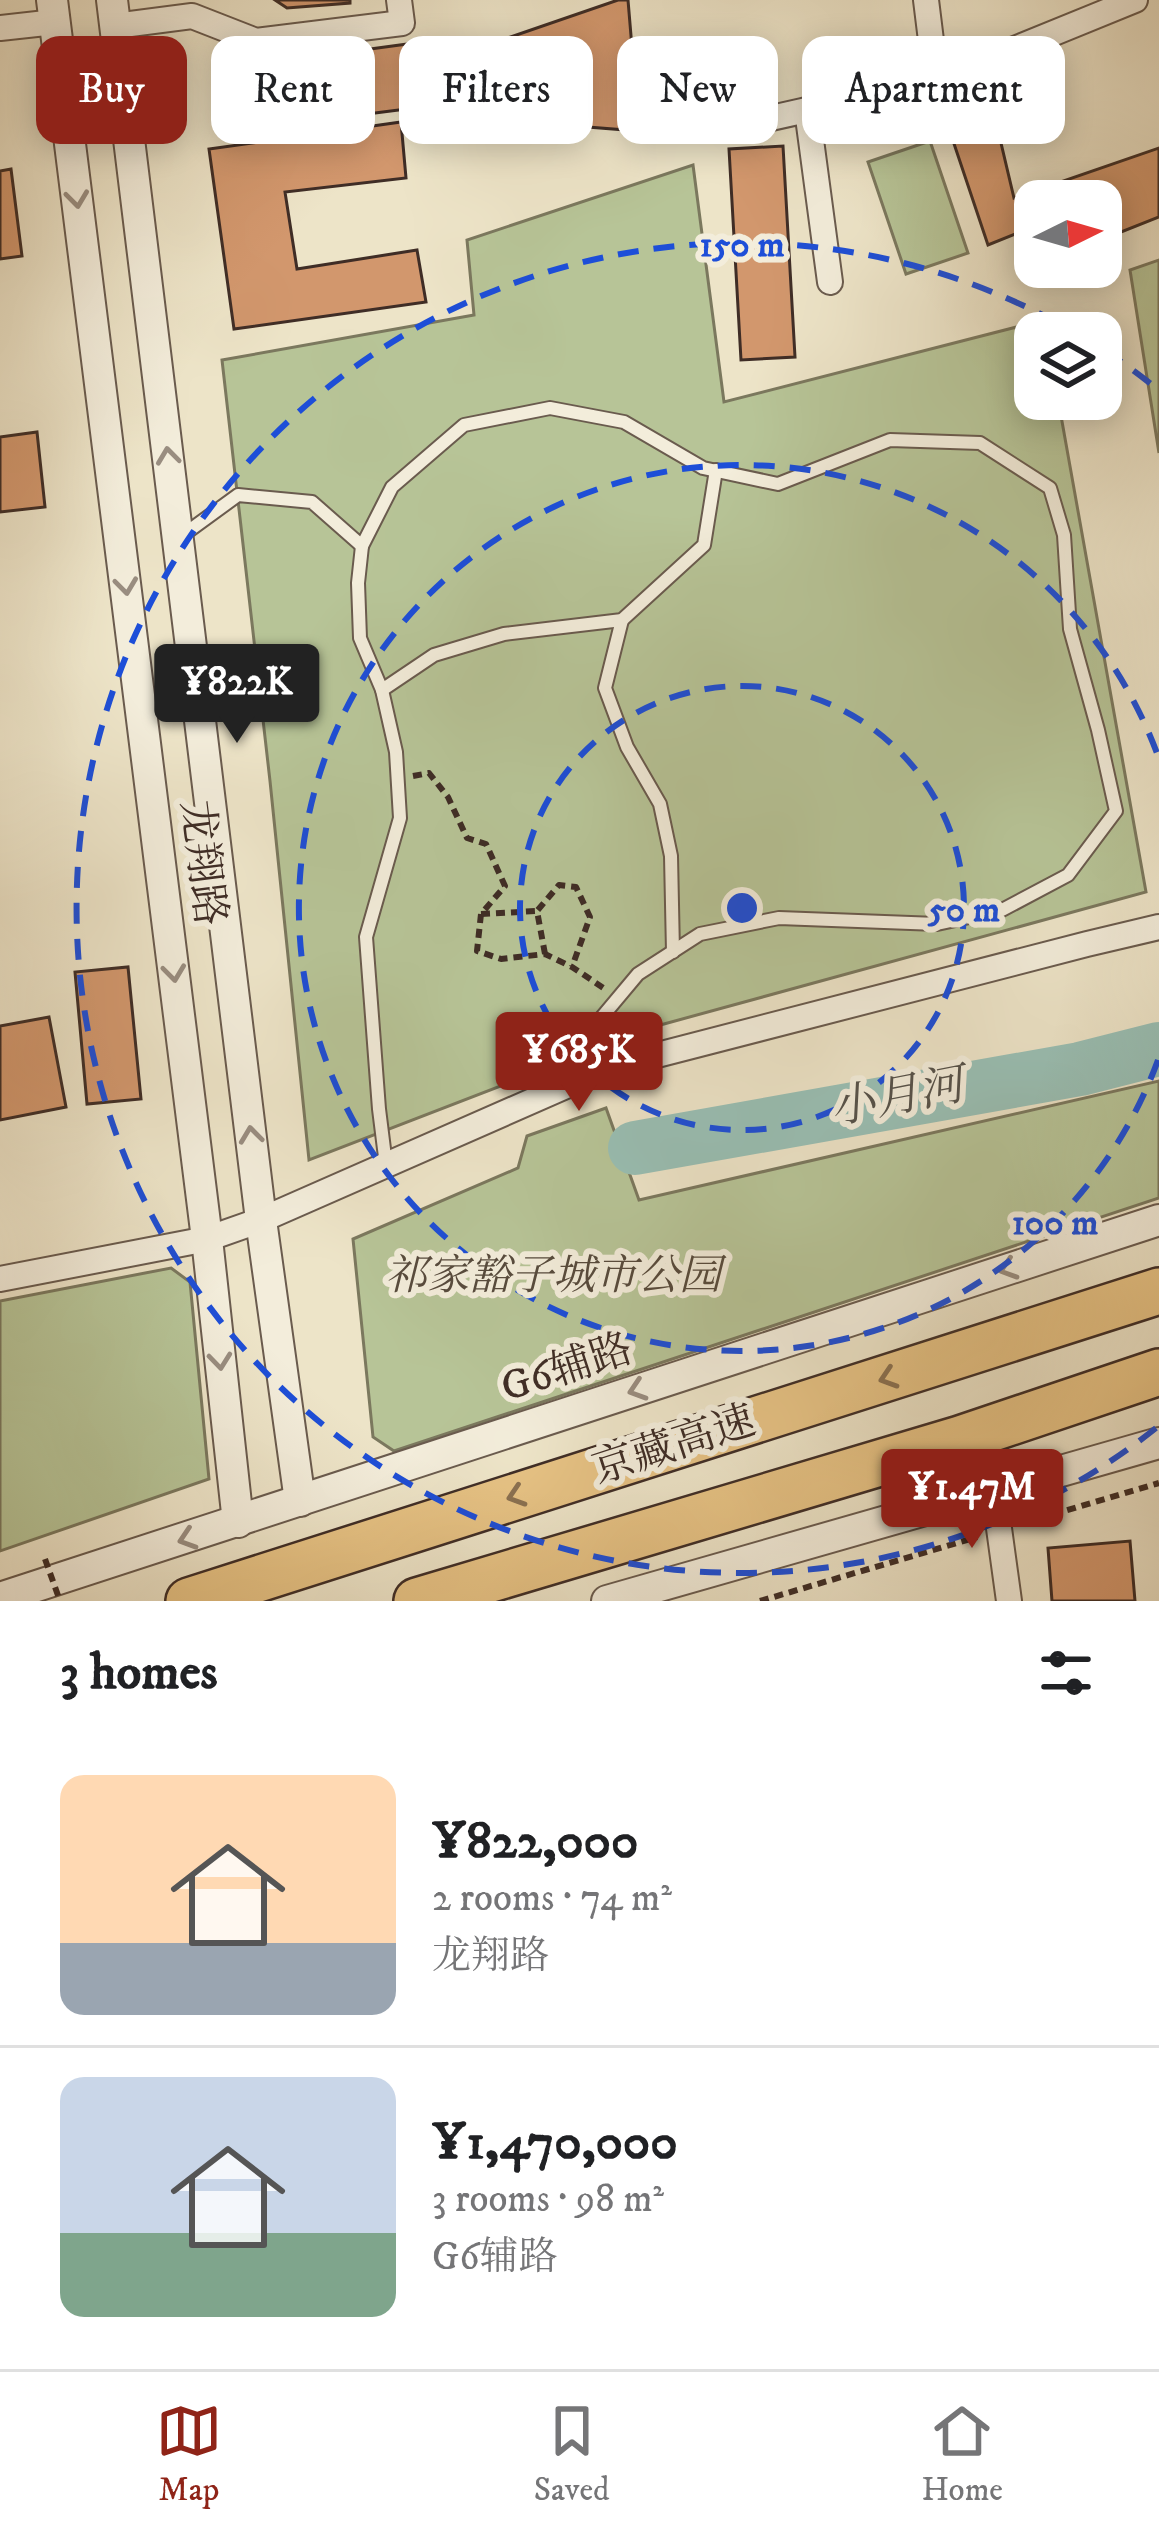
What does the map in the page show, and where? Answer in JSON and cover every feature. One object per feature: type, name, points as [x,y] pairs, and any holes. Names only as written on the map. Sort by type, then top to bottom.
[{"type":"highway","name":"京藏高速","points":[[189,1601],[1159,1291]]},
{"type":"highway","name":"京藏高速","points":[[417,1601],[960,1439],[1159,1372]]},
{"type":"highway","points":[[960,1439],[1159,1398]]},
{"type":"highway","points":[[505,1601],[588,1549]]},
{"type":"street","points":[[114,13],[192,16],[256,41],[402,22],[399,0]]},
{"type":"street","points":[[926,0],[930,36]]},
{"type":"street","points":[[1047,36],[1135,0]]},
{"type":"street","points":[[0,28],[54,11]]},
{"type":"street","name":"龙翔路","points":[[54,11],[238,1522]]},
{"type":"street","name":"龙翔路","points":[[114,13],[261,1220],[300,1501]]},
{"type":"street","points":[[812,144],[830,282]]},
{"type":"street","points":[[0,1279],[207,1239],[261,1220],[608,1068],[1159,927]]},
{"type":"street","name":"G6辅路","points":[[0,1598],[1159,1220]]},
{"type":"street","points":[[607,1601],[1159,1443]]},
{"type":"street","points":[[994,1492],[1009,1601]]},
{"type":"lane","points":[[386,1165],[366,938],[400,818],[397,752],[382,690],[360,638],[358,583],[362,546],[392,487],[464,425],[550,408],[624,422],[703,468],[778,484],[890,440],[980,443],[1050,488],[1064,535],[1070,629],[1116,811],[1068,875],[1002,910],[938,924],[779,918],[700,934],[638,974],[576,1048],[565,1088]]},
{"type":"lane","points":[[673,952],[671,856],[661,804],[627,747],[605,688],[622,620],[704,545],[716,470]]},
{"type":"lane","points":[[178,539],[238,495],[312,502],[362,546]]},
{"type":"lane","points":[[382,690],[434,655],[504,634],[622,620]]},
{"type":"path","points":[[398,779],[429,773],[448,797],[467,838],[486,844],[505,886],[481,914],[477,951],[501,959],[545,955],[618,998]]},
{"type":"path","points":[[481,914],[537,911],[559,885],[576,887],[590,917],[572,967]]},
{"type":"path","points":[[537,911],[545,955]]},
{"type":"path","points":[[45,1558],[60,1601]]},
{"type":"path","points":[[760,1601],[813,1585]]},
{"type":"green space","points":[[931,144],[968,253],[906,274],[868,162]]},
{"type":"green space","points":[[693,165],[724,402],[1014,328],[1014,420],[1062,420],[1146,892],[653,1027],[309,1160],[222,360],[474,315],[467,240]]},
{"type":"green space","points":[[1159,260],[1159,453],[1130,270]]},
{"type":"green space","name":"祁家豁子城市公园","points":[[1159,1081],[1159,1198],[394,1451],[373,1437],[353,1239],[518,1168],[527,1136],[606,1108],[639,1200]]},
{"type":"green space","points":[[171,1268],[190,1282],[209,1479],[0,1551],[0,1301]]},
{"type":"building","points":[[275,0],[350,0],[350,3],[287,8]]},
{"type":"building","points":[[628,0],[631,36],[617,36],[617,129],[593,127],[593,36],[513,36]]},
{"type":"building","points":[[399,45],[399,110],[375,113],[375,48]]},
{"type":"building","points":[[399,122],[406,178],[285,192],[297,269],[417,250],[426,302],[234,329],[209,149],[245,144],[375,144],[375,126]]},
{"type":"building","points":[[954,144],[1001,144],[1014,198],[1014,234],[988,245]]},
{"type":"building","points":[[783,146],[795,357],[741,360],[729,149]]},
{"type":"building","points":[[1159,148],[1159,217],[1122,232],[1122,180],[1066,180]]},
{"type":"building","points":[[11,169],[22,256],[0,259],[0,171]]},
{"type":"building","points":[[37,432],[45,507],[0,512],[0,437]]},
{"type":"building","points":[[128,967],[141,1099],[87,1104],[75,972]]},
{"type":"building","points":[[49,1017],[66,1107],[0,1120],[0,1026]]},
{"type":"building","points":[[1130,1541],[1135,1601],[1052,1601],[1048,1548]]},
{"type":"waterway","name":"小月河","points":[[635,1148],[1080,1069],[1159,1049]]}]
